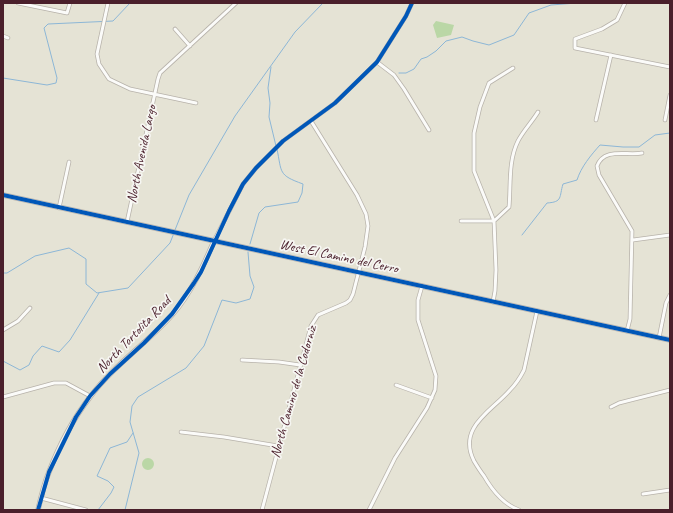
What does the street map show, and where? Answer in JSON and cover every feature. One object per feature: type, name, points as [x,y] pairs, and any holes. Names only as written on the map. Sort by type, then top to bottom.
[{"type":"street","points":[[18,3],[67,13],[70,3]]},
{"type":"street","name":"North Avenida Largo","points":[[108,3],[97,54],[99,64],[109,78],[119,84],[130,89],[155,95],[127,222]]},
{"type":"street","points":[[196,103],[155,95],[160,73],[236,3]]},
{"type":"street","name":"North Tortolita Road","points":[[38,510],[48,472],[76,417],[90,396],[110,374],[144,343],[172,314],[195,282],[243,184],[256,168],[283,141],[335,102],[376,62],[406,16],[412,3]]},
{"type":"street","points":[[625,3],[617,20],[602,29],[575,39],[575,48],[670,67]]},
{"type":"street","points":[[175,29],[190,46]]},
{"type":"street","points":[[3,36],[8,38]]},
{"type":"street","points":[[596,120],[611,55]]},
{"type":"street","points":[[376,62],[394,76],[403,87],[429,130]]},
{"type":"street","points":[[493,302],[496,270],[494,220],[474,171],[474,133],[480,107],[489,83],[513,68]]},
{"type":"street","points":[[665,120],[670,95]]},
{"type":"street","points":[[461,221],[494,220],[509,207],[510,166],[518,141],[538,112]]},
{"type":"street","name":"North Camino de la Codorniz","points":[[262,510],[312,322],[318,315],[337,308],[350,300],[356,286],[367,231],[366,214],[357,195],[311,121]]},
{"type":"street","points":[[628,331],[630,318],[632,231],[600,175],[597,166],[601,158],[609,154],[642,154]]},
{"type":"street","points":[[59,208],[70,162]]},
{"type":"street","name":"West El Camino del Cerro","points":[[3,195],[670,340]]},
{"type":"street","points":[[632,240],[670,235]]},
{"type":"street","points":[[369,510],[395,458],[427,408],[435,390],[436,376],[418,320],[418,300],[422,286]]},
{"type":"street","points":[[659,338],[666,303],[670,295]]},
{"type":"street","points":[[3,330],[18,321],[30,308]]},
{"type":"street","points":[[517,510],[494,492],[473,460],[470,451],[470,436],[473,427],[477,422],[510,391],[524,370],[537,312]]},
{"type":"street","points":[[242,360],[300,365]]},
{"type":"street","points":[[3,397],[54,383],[66,383],[72,385],[90,396]]},
{"type":"street","points":[[396,385],[432,398]]},
{"type":"street","points":[[611,407],[619,403],[670,390]]},
{"type":"street","points":[[181,432],[278,446]]},
{"type":"street","points":[[644,494],[670,490]]},
{"type":"street","points":[[41,498],[86,510]]},
{"type":"green space","points":[[436,21],[454,25],[451,35],[437,38],[433,25]]},
{"type":"green space","points":[[150,458],[153,459],[153,469],[146,470],[143,469],[142,462],[143,459]]},
{"type":"waterway","points":[[3,78],[47,85],[56,83],[57,78],[44,28],[48,24],[113,21],[130,3]]},
{"type":"waterway","points":[[175,230],[189,195],[235,116],[295,32],[323,3]]},
{"type":"waterway","points":[[399,73],[406,73],[414,69],[421,59],[436,51],[446,41],[462,37],[489,45],[514,35],[529,13],[551,5],[577,3]]},
{"type":"waterway","points":[[271,67],[268,88],[270,103],[269,117],[276,146]]},
{"type":"waterway","points":[[522,235],[547,203],[556,201],[560,198],[563,184],[577,180],[584,166],[600,145],[639,147],[655,135],[670,133]]},
{"type":"waterway","points":[[250,244],[259,213],[265,207],[298,202],[302,193],[303,184],[289,178],[282,172],[277,149]]},
{"type":"waterway","points":[[3,273],[7,273],[35,256],[69,248],[86,259],[86,284],[97,293],[128,288],[170,243],[174,233]]},
{"type":"waterway","points":[[125,510],[139,453],[130,422],[132,406],[138,397],[186,368],[204,346],[222,300],[236,303],[250,299],[254,287],[250,276],[248,252]]},
{"type":"waterway","points":[[3,361],[20,370],[29,365],[33,356],[42,346],[59,352],[70,340],[99,293]]},
{"type":"waterway","points":[[98,510],[114,487],[108,481],[97,476],[110,448],[127,442],[133,433]]},
{"type":"cycle path","points":[[38,510],[49,472],[76,417],[90,396],[110,374],[144,343],[172,314],[201,272],[243,184],[256,168],[283,141],[335,103],[377,62],[406,16],[412,3]]},
{"type":"cycle path","points":[[3,195],[670,340]]}]
